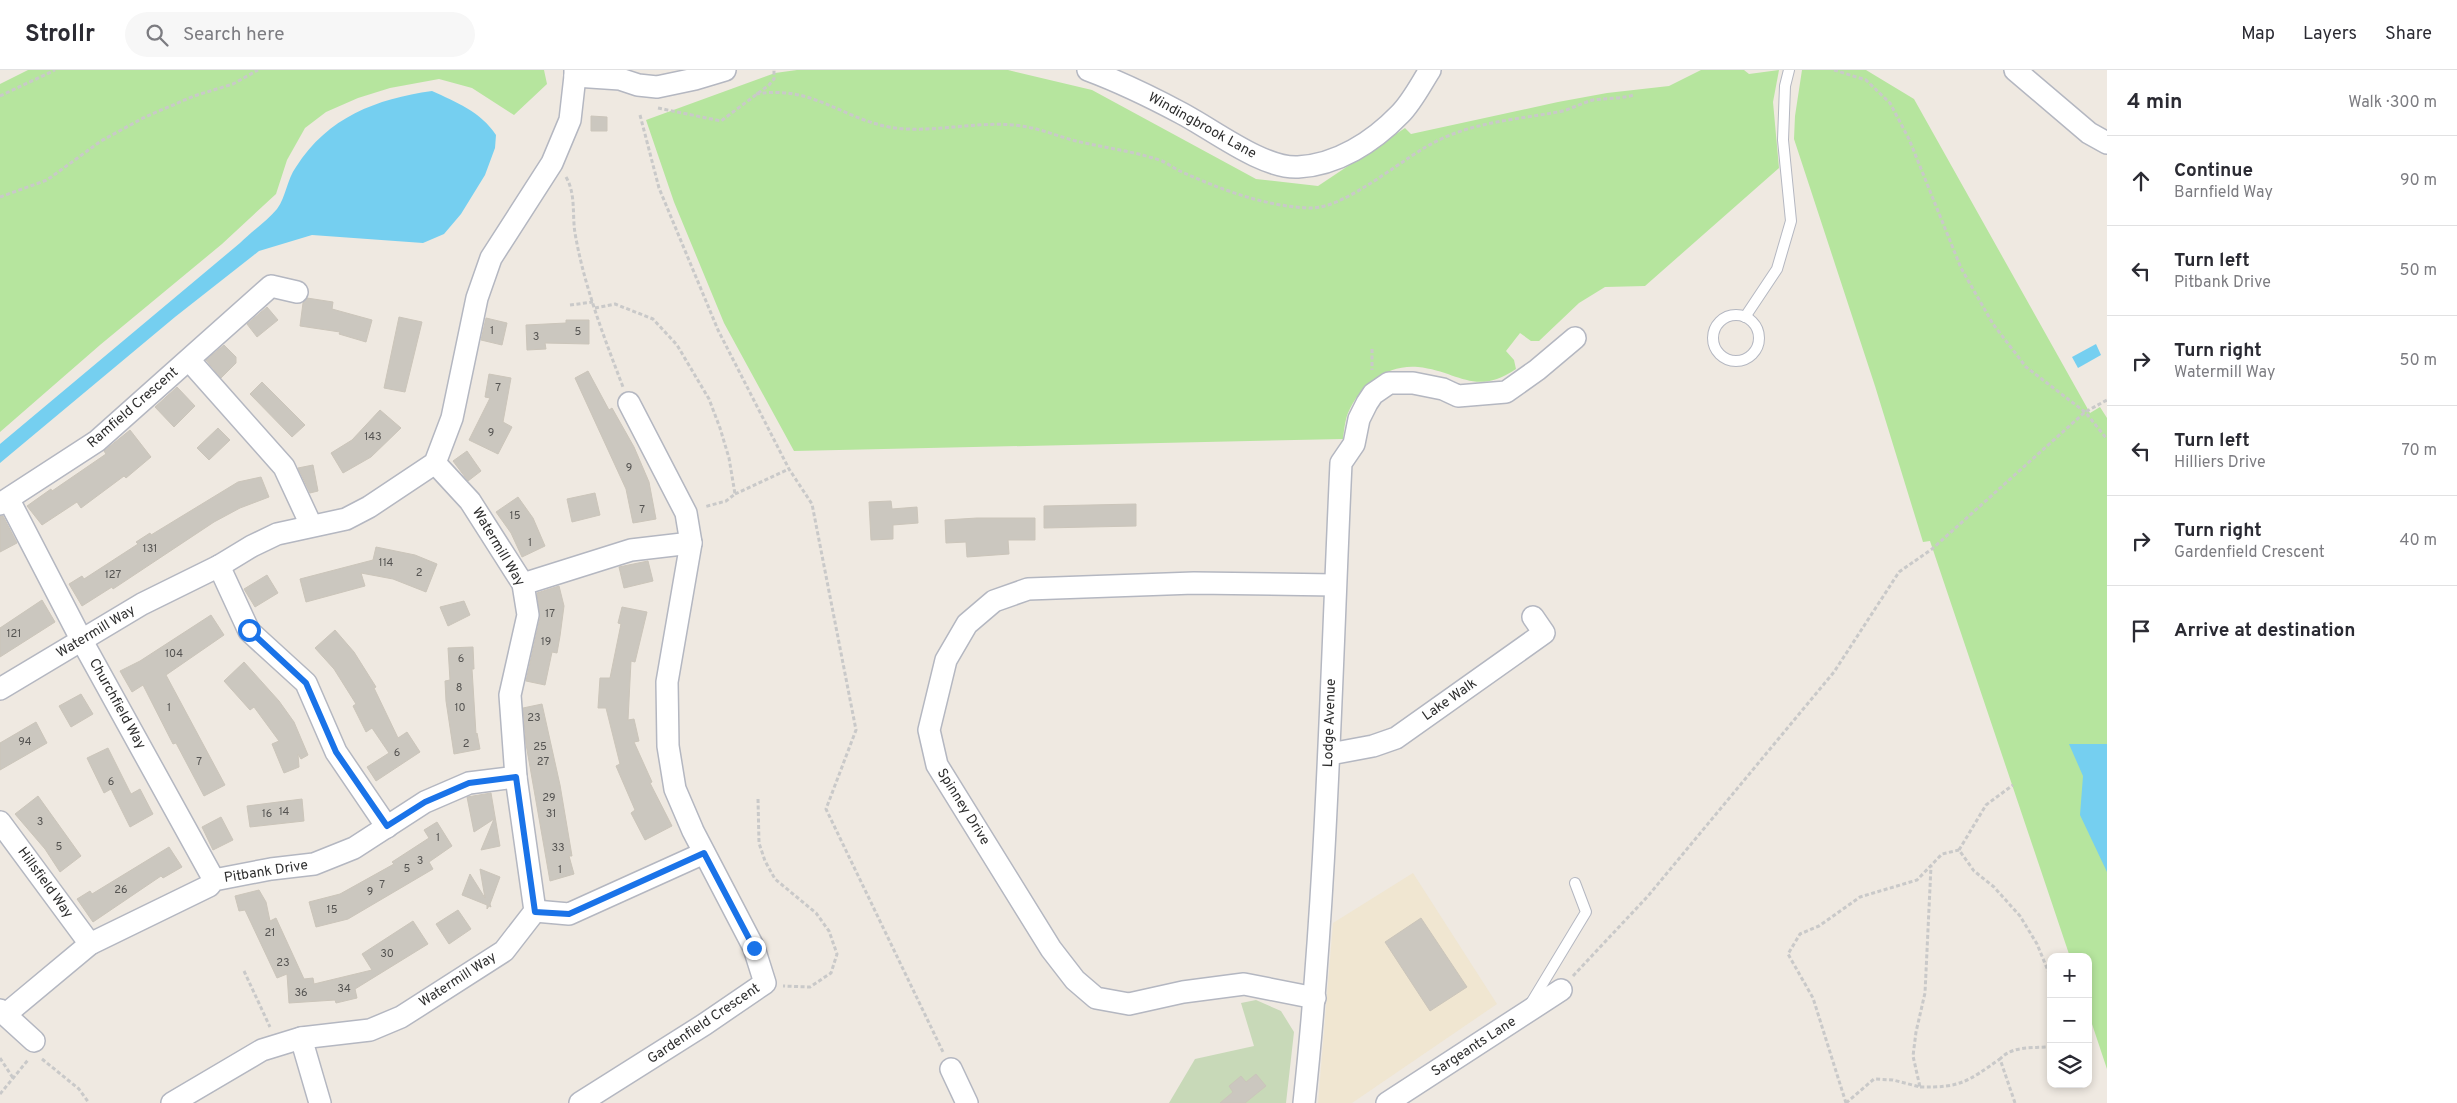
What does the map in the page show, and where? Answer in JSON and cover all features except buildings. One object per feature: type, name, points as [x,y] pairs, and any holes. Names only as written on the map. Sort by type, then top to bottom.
[{"type":"street","points":[[434,463],[452,418],[477,298],[491,258],[552,163],[570,120],[575,73],[620,79],[638,85],[657,87],[725,70]]},
{"type":"street","name":"Windingbrook Lane","points":[[1088,70],[1115,75],[1260,159],[1296,168],[1331,161],[1366,144],[1401,113],[1430,70]]},
{"type":"street","points":[[2015,70],[2089,133],[2107,143]]},
{"type":"street","name":"Ramfield Crescent","points":[[5,502],[97,441],[272,286],[297,292]]},
{"type":"street","name":"Lodge Avenue","points":[[1304,1103],[1316,998],[1330,754],[1341,463],[1354,444],[1360,419],[1373,394],[1389,383],[1413,383],[1443,389],[1458,396],[1506,392],[1537,370],[1575,338]]},
{"type":"street","name":"Ramfield Crescent","points":[[189,360],[284,467],[311,526]]},
{"type":"street","name":"Gardenfield Crescent","points":[[580,1103],[705,1024],[765,983],[754,948],[704,853],[675,789],[668,746],[667,682],[691,543],[686,512],[629,403]]},
{"type":"street","name":"Watermill Way","points":[[0,689],[142,604],[219,566],[252,546],[277,534],[346,519],[369,507],[434,463],[470,502],[523,584],[528,615],[510,695],[516,777],[535,912],[504,951],[401,1017],[370,1030],[301,1038],[262,1050],[172,1103]]},
{"type":"street","name":"Churchfield Way","points":[[5,502],[214,880]]},
{"type":"street","points":[[523,584],[631,550],[691,543]]},
{"type":"street","points":[[219,566],[249,630],[306,683],[336,752],[387,826]]},
{"type":"street","name":"Spinney Drive","points":[[1316,998],[1244,984],[1183,992],[1129,1004],[1096,998],[1074,980],[1051,949],[937,765],[929,730],[946,660],[967,624],[994,601],[1028,589],[1194,583],[1335,585]]},
{"type":"street","name":"Lake Walk","points":[[1330,754],[1373,746],[1396,738],[1544,633],[1533,617]]},
{"type":"street","name":"Pitbank Drive","points":[[36,1051],[3,1012],[90,944],[209,886],[214,880],[271,869],[314,864],[354,848],[425,802],[469,783],[516,777]]},
{"type":"street","name":"Hillsfield Way","points":[[0,822],[90,944]]},
{"type":"street","points":[[535,912],[569,914],[704,853]]},
{"type":"street","name":"Sargeants Lane","points":[[1387,1103],[1561,990]]},
{"type":"street","points":[[301,1038],[320,1103]]},
{"type":"street","points":[[951,1069],[967,1103]]},
{"type":"lane","points":[[1745,318],[1777,269],[1791,221],[1783,140],[1785,86],[1789,70]]},
{"type":"lane","points":[[1738,316],[1745,318],[1752,322],[1759,335],[1756,350],[1745,360],[1730,360],[1718,352],[1713,338],[1714,331],[1724,319],[1738,316]]},
{"type":"lane","points":[[1524,1014],[1586,912],[1575,883]]},
{"type":"path","points":[[0,96],[54,70]]},
{"type":"path","points":[[0,197],[46,180],[101,141],[145,117],[194,96],[224,88],[258,70]]},
{"type":"path","points":[[651,106],[721,121],[774,79],[774,70]]},
{"type":"path","points":[[1834,70],[1866,80],[1890,103],[1909,138],[1961,268],[1993,324],[2026,368],[2085,412],[2107,439]]},
{"type":"path","points":[[756,94],[780,91],[800,94],[867,121],[890,127],[930,129],[1012,125],[1037,129],[1076,141]]},
{"type":"path","points":[[640,115],[659,188],[718,330],[789,469],[812,504],[856,730],[826,809],[951,1069]]},
{"type":"path","points":[[552,163],[560,168],[572,188],[575,233],[593,302],[629,403]]},
{"type":"path","points":[[570,305],[593,302]]},
{"type":"path","points":[[595,308],[615,304],[653,319],[677,345],[709,399],[729,458],[735,494]]},
{"type":"path","points":[[1561,990],[1648,896],[1828,680],[1898,572],[1932,548],[2085,412],[2107,400]]},
{"type":"path","points":[[686,512],[726,501],[735,494],[789,469]]},
{"type":"path","points":[[2014,785],[1986,805],[1959,850],[1942,854],[1916,880],[1860,898],[1819,926],[1800,934],[1788,954],[1813,998],[1846,1103],[1874,1079],[1894,1080],[1920,1087],[1944,1088],[1967,1082],[2000,1059],[2006,1052],[2017,1049],[2047,1047]]},
{"type":"path","points":[[758,798],[759,843],[765,861],[775,879],[816,913],[829,931],[837,954],[831,973],[810,987],[796,988],[765,983]]},
{"type":"path","points":[[1959,850],[1974,871],[1994,887],[2020,916],[2037,944],[2047,968]]},
{"type":"path","points":[[1920,1087],[1913,1056],[1916,1032],[1925,993],[1931,866]]},
{"type":"path","points":[[244,971],[270,1028]]},
{"type":"path","points":[[0,1094],[36,1051],[79,1089],[89,1103]]},
{"type":"path","points":[[0,1058],[13,1078]]},
{"type":"path","points":[[2000,1059],[2015,1103]]},
{"type":"shaded area","points":[[1413,873],[1497,1004],[1352,1103],[1318,1103],[1333,923]]},
{"type":"green space","points":[[28,70],[544,70],[547,84],[514,115],[472,88],[439,79],[390,88],[358,98],[326,112],[305,128],[287,160],[276,194],[222,244],[100,345],[0,432],[0,84]]},
{"type":"green space","points":[[797,70],[1008,70],[1092,90],[1256,179],[1318,186],[1405,128],[1411,134],[1558,102],[1607,93],[1669,86],[1701,70],[1744,70],[1749,74],[1779,70],[1773,102],[1779,168],[1645,286],[1605,287],[1579,303],[1539,341],[1531,341],[1520,333],[1506,351],[1514,360],[1516,369],[1502,377],[1478,382],[1432,369],[1407,367],[1396,369],[1376,378],[1367,385],[1353,403],[1346,419],[1343,439],[794,451],[724,323],[674,202],[646,120],[775,73]]},
{"type":"green space","points":[[1802,70],[1866,70],[1914,99],[2090,413],[2100,407],[2107,418],[2107,1069],[2092,1024],[2092,953],[2069,953],[1930,541],[1923,542],[1875,386],[1794,139],[1795,116]]},
{"type":"green space","points":[[1256,1000],[1281,1011],[1294,1032],[1286,1103],[1169,1103],[1195,1059],[1254,1046],[1241,1003]]},
{"type":"water","points":[[432,91],[475,114],[496,135],[495,148],[485,175],[461,214],[444,234],[423,243],[312,235],[259,251],[175,317],[0,463],[0,444],[240,243],[277,209],[293,172],[323,135],[338,123],[373,105]]},
{"type":"water","points":[[2096,344],[2101,355],[2078,368],[2072,357]]},
{"type":"water","points":[[2069,744],[2107,744],[2107,872],[2080,815],[2083,776]]},
{"type":"route","points":[[249,630],[306,683],[336,752],[387,826],[425,802],[469,783],[516,777],[535,912],[569,914],[704,853],[754,948]]}]
